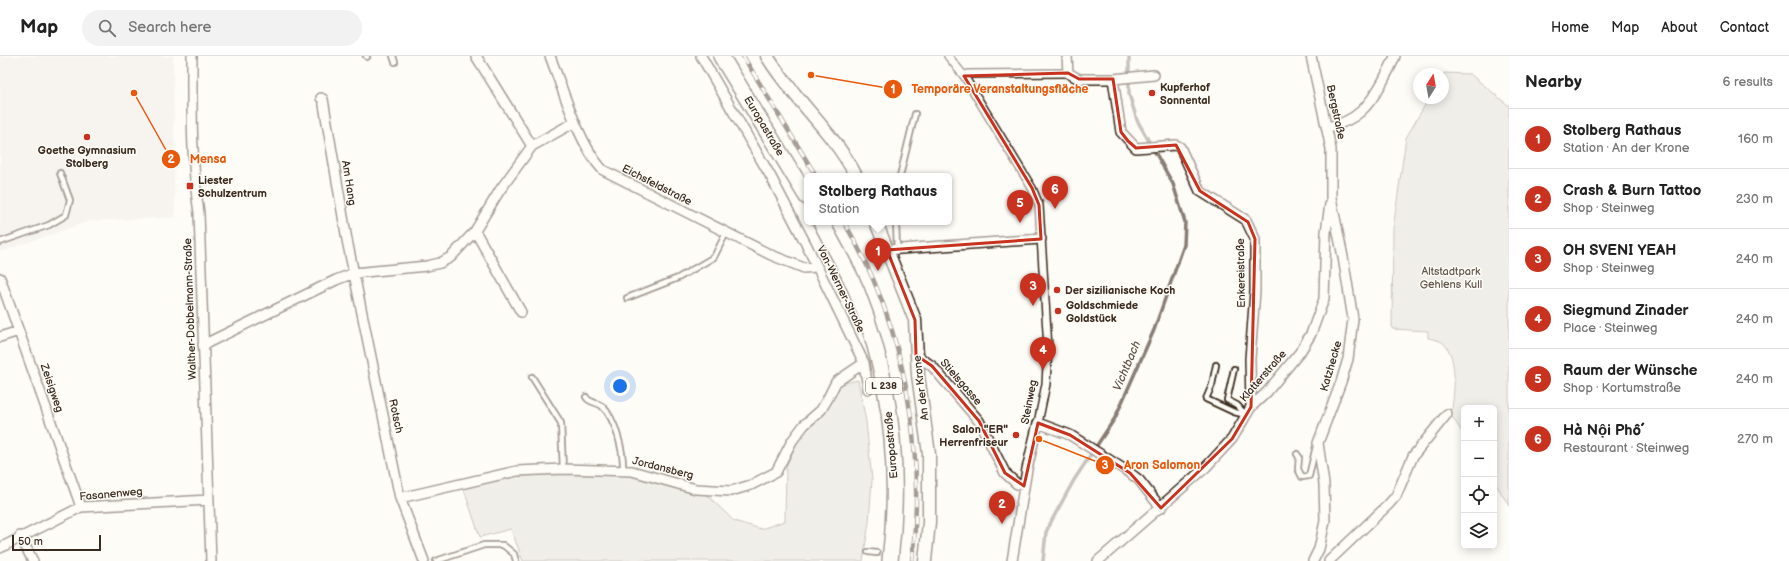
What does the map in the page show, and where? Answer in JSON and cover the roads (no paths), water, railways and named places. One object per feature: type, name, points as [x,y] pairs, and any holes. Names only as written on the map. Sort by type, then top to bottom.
[{"type":"main road","name":"Europastraße","points":[[721,56],[804,192]]},
{"type":"main road","name":"Europastraße","points":[[822,225],[856,292],[872,336],[886,396],[893,444],[895,484],[894,526],[890,561]]},
{"type":"street","name":"Walther-Dobbelmann-Straße","points":[[192,56],[193,159],[194,184],[199,213],[211,561]]},
{"type":"street","points":[[476,56],[532,146]]},
{"type":"street","name":"Eichsfeldstraße","points":[[550,56],[575,122],[590,154],[603,170],[726,233],[804,268],[816,267]]},
{"type":"street","name":"Von-Werner-Straße","points":[[701,56],[771,177],[864,363],[868,389]]},
{"type":"street","points":[[767,56],[791,90],[830,135],[854,173]]},
{"type":"street","name":"Steinweg","points":[[948,56],[964,76],[1032,188],[1039,205],[1048,348],[1046,384],[1024,486],[1012,561]]},
{"type":"street","points":[[1068,56],[1068,73]]},
{"type":"street","name":"Bergstraße","points":[[1311,56],[1328,127],[1331,149],[1331,175]]},
{"type":"street","points":[[1328,127],[1340,125],[1351,120],[1369,104],[1395,56]]},
{"type":"street","points":[[964,76],[968,74],[1068,73],[1079,79],[1116,79],[1154,76]]},
{"type":"street","name":"Enkereistraße","points":[[1116,79],[1121,132],[1136,148],[1176,144],[1180,148],[1200,190],[1246,220],[1255,239],[1255,291],[1250,359],[1249,411]]},
{"type":"street","name":"Am Hang","points":[[320,98],[323,98],[346,240],[354,273]]},
{"type":"street","points":[[203,345],[336,280],[354,273],[427,266],[440,263],[451,257],[475,231],[500,190],[532,146],[575,122]]},
{"type":"street","name":"Katzhecke","points":[[1314,561],[1319,549],[1325,521],[1324,484],[1318,443],[1348,360],[1353,329],[1353,319],[1344,257],[1331,198],[1331,175]]},
{"type":"street","name":"Klatterstraße","points":[[1098,561],[1161,508],[1206,467],[1232,439],[1249,411],[1300,352],[1311,334],[1324,299],[1326,232],[1331,198]]},
{"type":"street","name":"An der Krone","points":[[878,225],[892,249],[915,320],[916,355],[929,454],[929,522],[925,561]]},
{"type":"street","points":[[475,231],[521,312]]},
{"type":"street","points":[[892,249],[1041,239]]},
{"type":"street","name":"Rotsch","points":[[354,273],[400,498],[424,561]]},
{"type":"street","name":"Zeisigweg","points":[[0,278],[81,507]]},
{"type":"street","points":[[0,337],[19,331]]},
{"type":"street","name":"Stielsgasse","points":[[916,355],[932,366],[974,415],[989,438],[1005,473],[1017,484],[1024,486]]},
{"type":"street","name":"Jordansberg","points":[[400,498],[517,471],[563,469],[632,471],[696,489],[731,491],[757,482],[776,472],[796,436],[804,425],[821,410],[836,382],[864,363]]},
{"type":"street","points":[[1329,561],[1396,496],[1413,456],[1447,414]]},
{"type":"street","points":[[1038,423],[1064,432],[1103,455],[1139,480],[1161,508]]},
{"type":"street","name":"Fasanenweg","points":[[0,548],[20,536],[81,507],[209,500]]},
{"type":"street","points":[[20,536],[33,561]]},
{"type":"lane","points":[[393,56],[395,62]]},
{"type":"lane","points":[[901,173],[915,114]]},
{"type":"lane","points":[[0,242],[49,225],[66,216],[70,200],[60,173]]},
{"type":"lane","points":[[892,249],[896,225]]},
{"type":"lane","points":[[627,298],[678,278],[714,257],[726,233]]},
{"type":"lane","points":[[1216,365],[1212,384],[1206,399],[1234,412],[1249,411]]},
{"type":"lane","points":[[1234,369],[1227,400],[1249,411]]},
{"type":"lane","points":[[532,377],[561,423],[563,469]]},
{"type":"lane","points":[[586,398],[601,406],[607,413],[620,442],[624,456],[623,471]]},
{"type":"lane","points":[[1297,454],[1299,457],[1298,469],[1302,477],[1309,476],[1313,455],[1318,443]]},
{"type":"lane","points":[[436,561],[484,545],[503,544],[514,554],[516,561]]},
{"type":"lane","points":[[868,552],[877,553]]},
{"type":"waterway","name":"Vichtbach","points":[[1043,561],[1046,532],[1074,480],[1115,418],[1154,330],[1184,245],[1185,222],[1173,184],[1137,120],[1129,94],[1129,56]]},
{"type":"railway","points":[[743,56],[814,173]]},
{"type":"railway","points":[[846,225],[865,261],[882,301],[896,343],[906,386],[916,473],[916,517],[912,561]]},
{"type":"place","name":"Temporäre Veranstaltungsfläche","points":[[811,75]]},
{"type":"place","name":"Mensa","points":[[134,93]]},
{"type":"place","name":"Kupferhof Sonnental","points":[[1152,93]]},
{"type":"place","name":"Goethe Gymnasium Stolberg","points":[[87,137]]},
{"type":"place","name":"Liester Schulzentrum","points":[[190,186]]},
{"type":"place","name":"Hà Nội Phố","points":[[1055,209]]},
{"type":"place","name":"Raum der Wünsche","points":[[1020,223]]},
{"type":"place","name":"Stolberg Rathaus","points":[[878,271]]},
{"type":"place","name":"Der sizilianische Koch","points":[[1057,290]]},
{"type":"place","name":"OH SVENI YEAH","points":[[1033,306]]},
{"type":"place","name":"Goldschmiede Goldstück","points":[[1058,311]]},
{"type":"place","name":"Siegmund Zinader","points":[[1043,370]]},
{"type":"place","name":"Salon \"ER\" Herrenfriseur","points":[[1016,435]]},
{"type":"place","name":"Aron Salomon","points":[[1039,439]]},
{"type":"place","name":"Crash & Burn Tattoo","points":[[1002,524]]},
{"type":"park label","name":"Altstadtpark Gehlens Kull","points":[[1451,277]]}]
